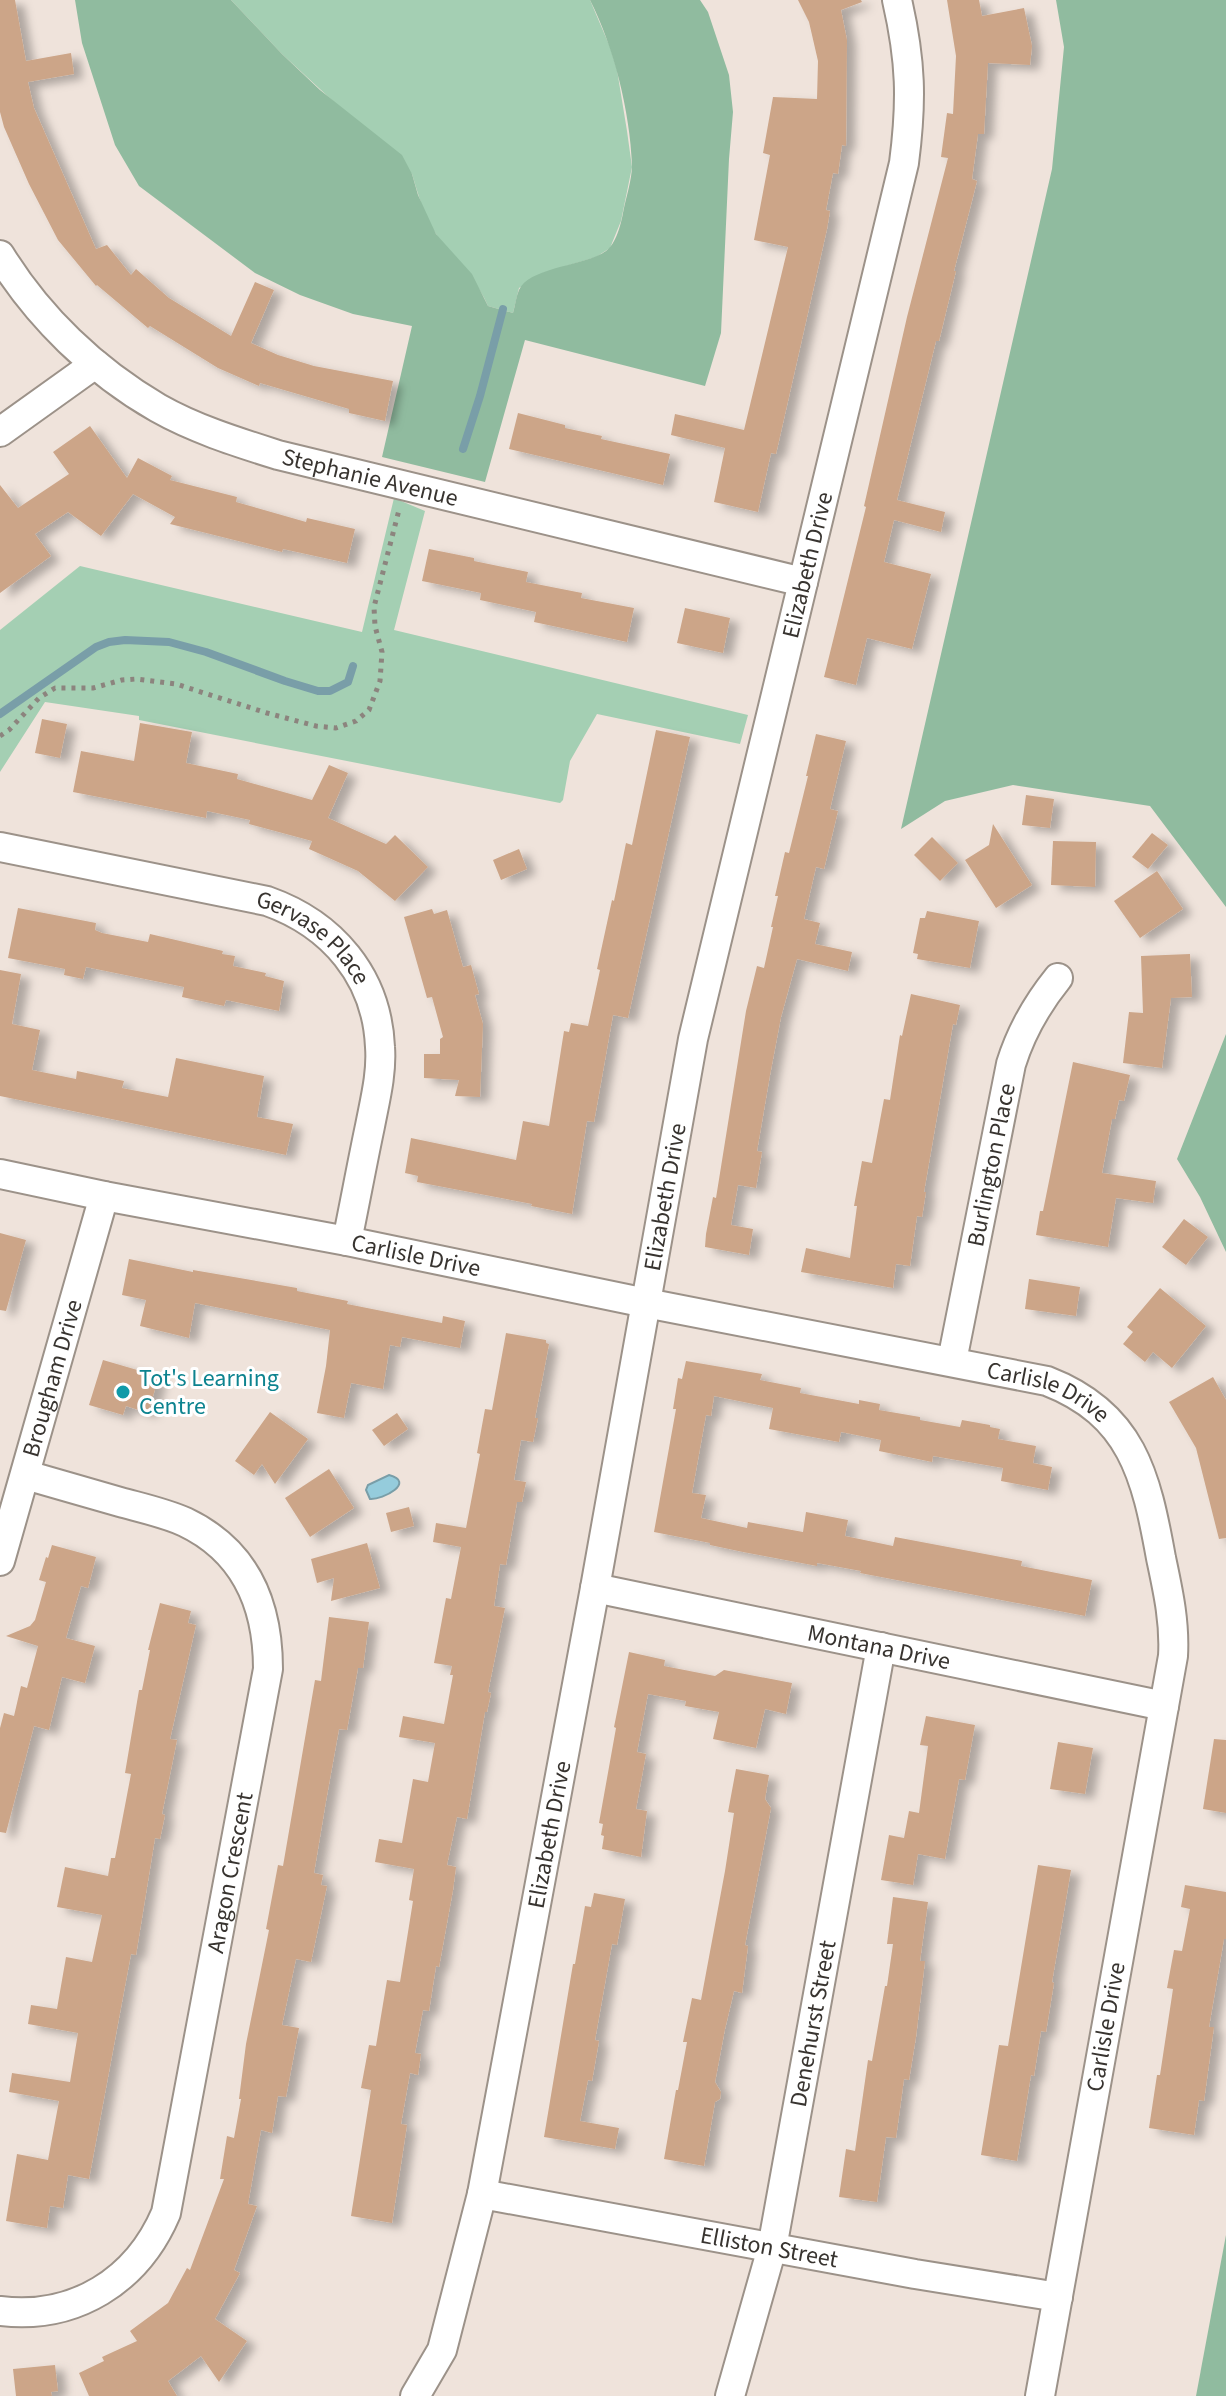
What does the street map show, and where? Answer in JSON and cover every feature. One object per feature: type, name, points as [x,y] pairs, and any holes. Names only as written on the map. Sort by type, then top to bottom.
[{"type":"street","name":"Elizabeth Drive","points":[[415,2396],[442,2350],[482,2194],[693,1039],[904,163],[910,119],[910,78],[897,0]]},
{"type":"street","name":"Stephanie Avenue","points":[[0,255],[35,304],[95,364],[160,409],[234,441],[278,455],[803,582]]},
{"type":"street","points":[[0,432],[95,364]]},
{"type":"street","name":"Gervase Place","points":[[0,847],[267,901],[298,914],[336,943],[357,970],[371,998],[380,1046],[379,1075],[347,1241]]},
{"type":"street","name":"Burlington Place","points":[[952,1361],[1011,1064],[1030,1018],[1058,978]]},
{"type":"street","name":"Carlisle Drive","points":[[0,1174],[1047,1381],[1067,1389],[1098,1410],[1124,1440],[1150,1500],[1172,1614],[1173,1656],[1040,2396]]},
{"type":"street","name":"Brougham Drive","points":[[0,1561],[104,1196]]},
{"type":"street","name":"Aragon Crescent","points":[[0,2311],[52,2308],[103,2290],[136,2262],[161,2225],[170,2199],[268,1669],[267,1638],[257,1595],[240,1568],[209,1537],[174,1518],[26,1475]]},
{"type":"street","name":"Montana Drive","points":[[595,1588],[1164,1706]]},
{"type":"street","name":"Denehurst Street","points":[[730,2396],[772,2248],[881,1647]]},
{"type":"street","name":"Elliston Street","points":[[482,2194],[1058,2297]]},
{"type":"path","points":[[0,736],[39,698],[55,688],[93,688],[136,679],[176,684],[316,726],[336,728],[356,721],[369,710],[380,681],[382,652],[374,607],[405,484]]},
{"type":"green space","points":[[75,0],[231,0],[320,90],[402,155],[436,234],[472,274],[488,306],[513,313],[519,290],[525,282],[606,251],[621,223],[632,171],[628,123],[613,59],[590,0],[700,0],[708,12],[729,75],[733,112],[721,333],[705,386],[525,340],[485,482],[382,457],[412,326],[353,314],[300,295],[255,273],[139,186],[115,145],[82,43]]},
{"type":"green space","points":[[231,0],[590,0],[617,70],[632,167],[621,221],[610,248],[596,257],[543,273],[519,288],[513,313],[488,306],[477,285],[432,227],[412,174],[282,54]]},
{"type":"green space","points":[[1056,0],[1226,0],[1226,907],[1150,806],[1013,785],[945,801],[901,829],[1052,169],[1064,47]]},
{"type":"green space","points":[[394,498],[425,511],[394,630],[748,715],[740,744],[597,714],[570,761],[560,803],[139,720],[139,716],[45,702],[0,772],[0,630],[80,566],[362,632]]},
{"type":"green space","points":[[1226,1034],[1226,1252],[1200,1197],[1177,1159]]},
{"type":"green space","points":[[1226,2235],[1226,2396],[1196,2396]]},
{"type":"water","points":[[389,1475],[396,1478],[398,1486],[389,1494],[370,1499],[366,1490],[368,1485]]},
{"type":"building","points":[[0,0],[15,0],[26,61],[71,53],[74,74],[28,82],[34,108],[96,249],[107,245],[131,275],[136,269],[169,298],[231,336],[255,282],[274,290],[251,343],[314,366],[393,381],[385,421],[349,413],[349,409],[260,383],[259,386],[218,368],[150,326],[148,328],[96,286],[58,240],[4,127],[0,112]]},
{"type":"building","points":[[798,0],[862,2],[841,10],[847,40],[846,146],[842,145],[838,174],[833,173],[826,210],[830,211],[827,229],[776,454],[771,453],[758,512],[714,502],[725,448],[671,435],[675,414],[744,430],[788,247],[754,240],[770,155],[763,153],[773,97],[817,99],[818,61],[809,22]]},
{"type":"building","points":[[947,0],[979,0],[982,16],[1024,8],[1032,46],[1030,65],[988,63],[984,134],[978,134],[972,179],[977,181],[897,500],[945,512],[941,532],[894,520],[884,562],[931,574],[912,649],[867,638],[856,685],[824,677],[866,507],[907,317],[948,158],[941,157],[947,113],[953,114],[956,56]]},
{"type":"building","points":[[518,413],[602,436],[601,439],[670,454],[663,485],[509,449]]},
{"type":"building","points":[[90,426],[127,478],[138,458],[172,476],[170,480],[237,497],[236,502],[306,522],[307,518],[355,529],[347,563],[283,549],[282,552],[170,524],[175,517],[133,494],[101,536],[68,512],[35,534],[51,556],[0,593],[0,485],[18,508],[69,474],[53,452]]},
{"type":"building","points":[[429,549],[528,572],[526,582],[582,593],[581,598],[634,608],[627,642],[534,622],[536,612],[480,600],[481,593],[422,581]]},
{"type":"building","points":[[685,608],[730,618],[723,653],[677,643]]},
{"type":"building","points":[[42,719],[67,724],[60,758],[35,753]]},
{"type":"building","points":[[140,723],[192,732],[186,763],[238,774],[237,779],[312,800],[329,765],[348,773],[328,818],[386,844],[395,835],[428,867],[395,901],[358,871],[309,849],[312,841],[249,824],[250,820],[207,811],[206,818],[73,792],[81,751],[134,761]]},
{"type":"building","points":[[656,730],[690,737],[628,1018],[613,1015],[594,1122],[587,1121],[572,1214],[417,1182],[418,1176],[405,1173],[411,1138],[516,1160],[523,1121],[549,1126],[564,1031],[569,1032],[571,1023],[588,1026],[612,900],[626,843],[632,845]]},
{"type":"building","points":[[816,734],[846,741],[830,809],[838,811],[824,869],[816,867],[804,919],[820,923],[815,944],[852,952],[848,971],[797,959],[781,1017],[770,1075],[757,1151],[762,1152],[756,1188],[738,1185],[731,1225],[753,1229],[749,1255],[705,1247],[706,1234],[713,1197],[716,1198],[746,1011],[757,966],[764,968],[778,896],[775,896],[785,852],[789,853]]},
{"type":"building","points":[[1026,795],[1054,799],[1050,828],[1022,825]]},
{"type":"building","points":[[993,824],[1032,885],[996,908],[965,860],[989,845]]},
{"type":"building","points":[[1152,833],[1168,845],[1148,869],[1132,857]]},
{"type":"building","points":[[932,837],[958,863],[940,881],[914,855]]},
{"type":"building","points":[[1053,841],[1096,842],[1095,887],[1051,885]]},
{"type":"building","points":[[519,849],[527,869],[501,880],[493,860]]},
{"type":"building","points":[[1157,871],[1183,909],[1140,938],[1114,901]]},
{"type":"building","points":[[18,908],[96,923],[95,930],[102,933],[148,942],[150,934],[223,951],[222,954],[235,956],[233,966],[266,973],[265,976],[284,981],[279,1011],[226,1000],[224,1006],[182,997],[184,987],[86,967],[83,979],[64,975],[65,969],[8,958]]},
{"type":"building","points":[[432,909],[434,914],[447,910],[463,967],[471,965],[479,994],[475,995],[483,1024],[480,1097],[455,1096],[459,1080],[424,1078],[424,1054],[440,1054],[440,1039],[443,1037],[432,997],[427,998],[404,917]]},
{"type":"building","points":[[927,911],[979,921],[970,968],[917,959],[918,954],[913,953],[920,918],[925,918]]},
{"type":"building","points":[[1190,954],[1192,997],[1171,998],[1162,1068],[1123,1063],[1129,1012],[1143,1013],[1141,956]]},
{"type":"building","points":[[0,970],[21,974],[12,1024],[40,1030],[32,1070],[76,1079],[77,1071],[124,1081],[122,1088],[168,1097],[176,1058],[264,1076],[257,1117],[293,1124],[286,1155],[0,1096]]},
{"type":"building","points":[[911,994],[960,1005],[956,1025],[953,1024],[922,1217],[917,1216],[910,1266],[896,1264],[893,1288],[801,1272],[806,1248],[850,1258],[857,1206],[854,1206],[862,1161],[872,1163],[884,1099],[890,1100],[900,1035]]},
{"type":"building","points":[[1073,1062],[1130,1075],[1124,1101],[1119,1100],[1115,1119],[1112,1119],[1102,1173],[1156,1181],[1153,1203],[1116,1198],[1108,1247],[1036,1235]]},
{"type":"building","points":[[1184,1219],[1208,1237],[1186,1265],[1162,1247]]},
{"type":"building","points":[[0,1233],[26,1240],[6,1311],[0,1310]]},
{"type":"building","points":[[129,1259],[297,1288],[297,1291],[348,1301],[347,1304],[442,1323],[443,1316],[465,1321],[460,1348],[402,1337],[400,1347],[390,1345],[383,1389],[351,1383],[344,1418],[317,1413],[330,1330],[195,1303],[189,1338],[140,1326],[146,1300],[122,1295]]},
{"type":"building","points":[[1029,1279],[1080,1287],[1076,1316],[1025,1309]]},
{"type":"building","points":[[1160,1288],[1206,1326],[1172,1368],[1153,1352],[1145,1362],[1123,1344],[1133,1332],[1127,1327]]},
{"type":"building","points":[[506,1333],[546,1340],[549,1344],[533,1442],[521,1440],[514,1480],[526,1482],[522,1502],[517,1502],[506,1565],[500,1564],[494,1606],[505,1608],[467,1819],[457,1817],[447,1865],[456,1867],[453,1890],[429,2011],[423,2010],[415,2053],[421,2054],[418,2075],[410,2073],[401,2124],[407,2125],[392,2223],[351,2216],[371,2090],[361,2088],[369,2045],[376,2046],[387,1980],[400,1982],[413,1901],[409,1900],[414,1869],[375,1862],[379,1839],[402,1843],[413,1779],[428,1782],[435,1743],[399,1737],[403,1716],[444,1724],[452,1666],[434,1663],[446,1598],[451,1599],[461,1547],[433,1542],[436,1523],[466,1528],[485,1409],[492,1410]]},
{"type":"building","name":"Tot's Learning Centre","points":[[103,1360],[151,1374],[150,1377],[158,1379],[148,1413],[126,1406],[123,1415],[89,1405]]},
{"type":"building","points":[[686,1361],[762,1374],[760,1380],[801,1388],[800,1393],[859,1404],[859,1400],[880,1404],[879,1410],[920,1417],[920,1420],[960,1427],[962,1420],[990,1425],[1000,1429],[998,1439],[1036,1446],[1033,1463],[1052,1467],[1048,1490],[1001,1481],[1003,1468],[933,1456],[932,1462],[879,1451],[881,1440],[841,1432],[839,1442],[769,1429],[773,1408],[714,1396],[711,1416],[706,1415],[692,1493],[706,1495],[701,1518],[747,1528],[748,1522],[803,1532],[806,1512],[848,1520],[845,1536],[893,1546],[895,1537],[1022,1561],[1021,1566],[1092,1580],[1085,1616],[861,1571],[743,1552],[654,1532],[676,1409],[673,1409],[678,1378],[682,1379]]},
{"type":"building","points":[[1213,1377],[1226,1400],[1226,1538],[1219,1539],[1196,1448],[1169,1402]]},
{"type":"building","points":[[270,1412],[308,1439],[275,1484],[262,1464],[254,1475],[235,1461]]},
{"type":"building","points":[[397,1413],[408,1429],[384,1446],[372,1430]]},
{"type":"building","points":[[329,1469],[354,1508],[310,1537],[285,1498]]},
{"type":"building","points":[[409,1507],[414,1526],[391,1532],[386,1513]]},
{"type":"building","points":[[367,1543],[380,1588],[331,1601],[334,1578],[317,1583],[311,1559]]},
{"type":"building","points":[[52,1545],[96,1557],[88,1588],[81,1586],[66,1638],[95,1646],[85,1683],[62,1677],[49,1730],[34,1726],[6,1833],[0,1832],[0,1728],[4,1713],[14,1716],[21,1686],[27,1688],[38,1646],[6,1636],[30,1626],[35,1620],[46,1582],[39,1580]]},
{"type":"building","points":[[160,1603],[191,1611],[188,1623],[196,1625],[170,1739],[177,1740],[162,1814],[165,1815],[160,1839],[155,1838],[136,1955],[131,1954],[89,2179],[68,2175],[63,2208],[50,2206],[47,2228],[6,2221],[17,2154],[48,2160],[59,2101],[9,2092],[12,2073],[70,2082],[78,2033],[28,2024],[31,2005],[57,2009],[66,1957],[92,1962],[102,1915],[57,1907],[65,1867],[108,1876],[111,1858],[115,1858],[131,1774],[125,1773],[139,1690],[142,1690]]},
{"type":"building","points":[[329,1617],[369,1622],[363,1668],[358,1668],[347,1730],[339,1729],[326,1801],[314,1873],[323,1875],[321,1885],[327,1886],[311,1962],[296,1959],[282,2025],[299,2028],[286,2097],[278,2096],[272,2133],[261,2130],[248,2204],[257,2206],[234,2270],[240,2273],[215,2319],[247,2341],[219,2382],[201,2356],[168,2381],[177,2396],[89,2396],[79,2373],[104,2361],[102,2357],[137,2341],[130,2331],[168,2303],[187,2268],[190,2270],[224,2179],[220,2179],[227,2136],[234,2138],[246,2044],[269,1930],[266,1929],[278,1865],[283,1866],[315,1680],[321,1681]]},
{"type":"building","points":[[629,1652],[665,1660],[664,1666],[715,1676],[724,1670],[792,1683],[786,1714],[765,1709],[756,1748],[713,1739],[719,1712],[685,1706],[686,1701],[648,1694],[637,1752],[646,1754],[636,1809],[647,1811],[641,1857],[602,1849],[603,1824],[599,1823]]},
{"type":"building","points":[[926,1716],[975,1725],[965,1780],[959,1779],[945,1859],[918,1854],[913,1885],[881,1880],[889,1835],[904,1838],[909,1811],[919,1813],[928,1746],[920,1745]]},
{"type":"building","points":[[1214,1739],[1226,1740],[1226,1813],[1203,1809]]},
{"type":"building","points":[[1058,1742],[1093,1748],[1085,1794],[1050,1789]]},
{"type":"building","points":[[736,1769],[769,1775],[765,1799],[771,1808],[745,1945],[748,1946],[742,1993],[734,1991],[725,2029],[715,2082],[721,2092],[720,2099],[715,2102],[704,2166],[664,2159],[687,2042],[683,2042],[692,1998],[701,2000],[725,1871],[734,1813],[728,1812]]},
{"type":"building","points":[[1038,1865],[1071,1870],[1046,2032],[1041,2031],[1034,2076],[1031,2075],[1017,2161],[981,2155],[999,2045],[1008,2046]]},
{"type":"building","points":[[1185,1885],[1226,1892],[1226,1939],[1209,2027],[1214,2027],[1204,2101],[1199,2100],[1194,2135],[1149,2128],[1173,1989],[1167,1988],[1174,1950],[1182,1951],[1190,1909],[1181,1907]]},
{"type":"building","points":[[594,1893],[625,1899],[617,1945],[612,1944],[595,2040],[599,2041],[592,2081],[588,2080],[580,2121],[619,2128],[615,2149],[544,2137],[573,1964],[585,1906],[591,1907]]},
{"type":"building","points":[[893,1897],[928,1902],[920,1961],[925,1961],[909,2080],[904,2079],[896,2138],[886,2137],[877,2202],[839,2197],[846,2149],[855,2151],[868,2060],[872,2061],[887,1986],[893,1944],[887,1944]]},
{"type":"building","points":[[55,2365],[58,2391],[51,2392],[52,2396],[16,2396],[13,2369]]},
{"type":"waterway","points":[[463,449],[503,309]]},
{"type":"waterway","points":[[0,714],[96,647],[109,642],[169,642],[318,691],[330,691],[348,682],[353,666]]},
{"type":"place","name":"Tot's Learning Centre","points":[[123,1392]]}]
